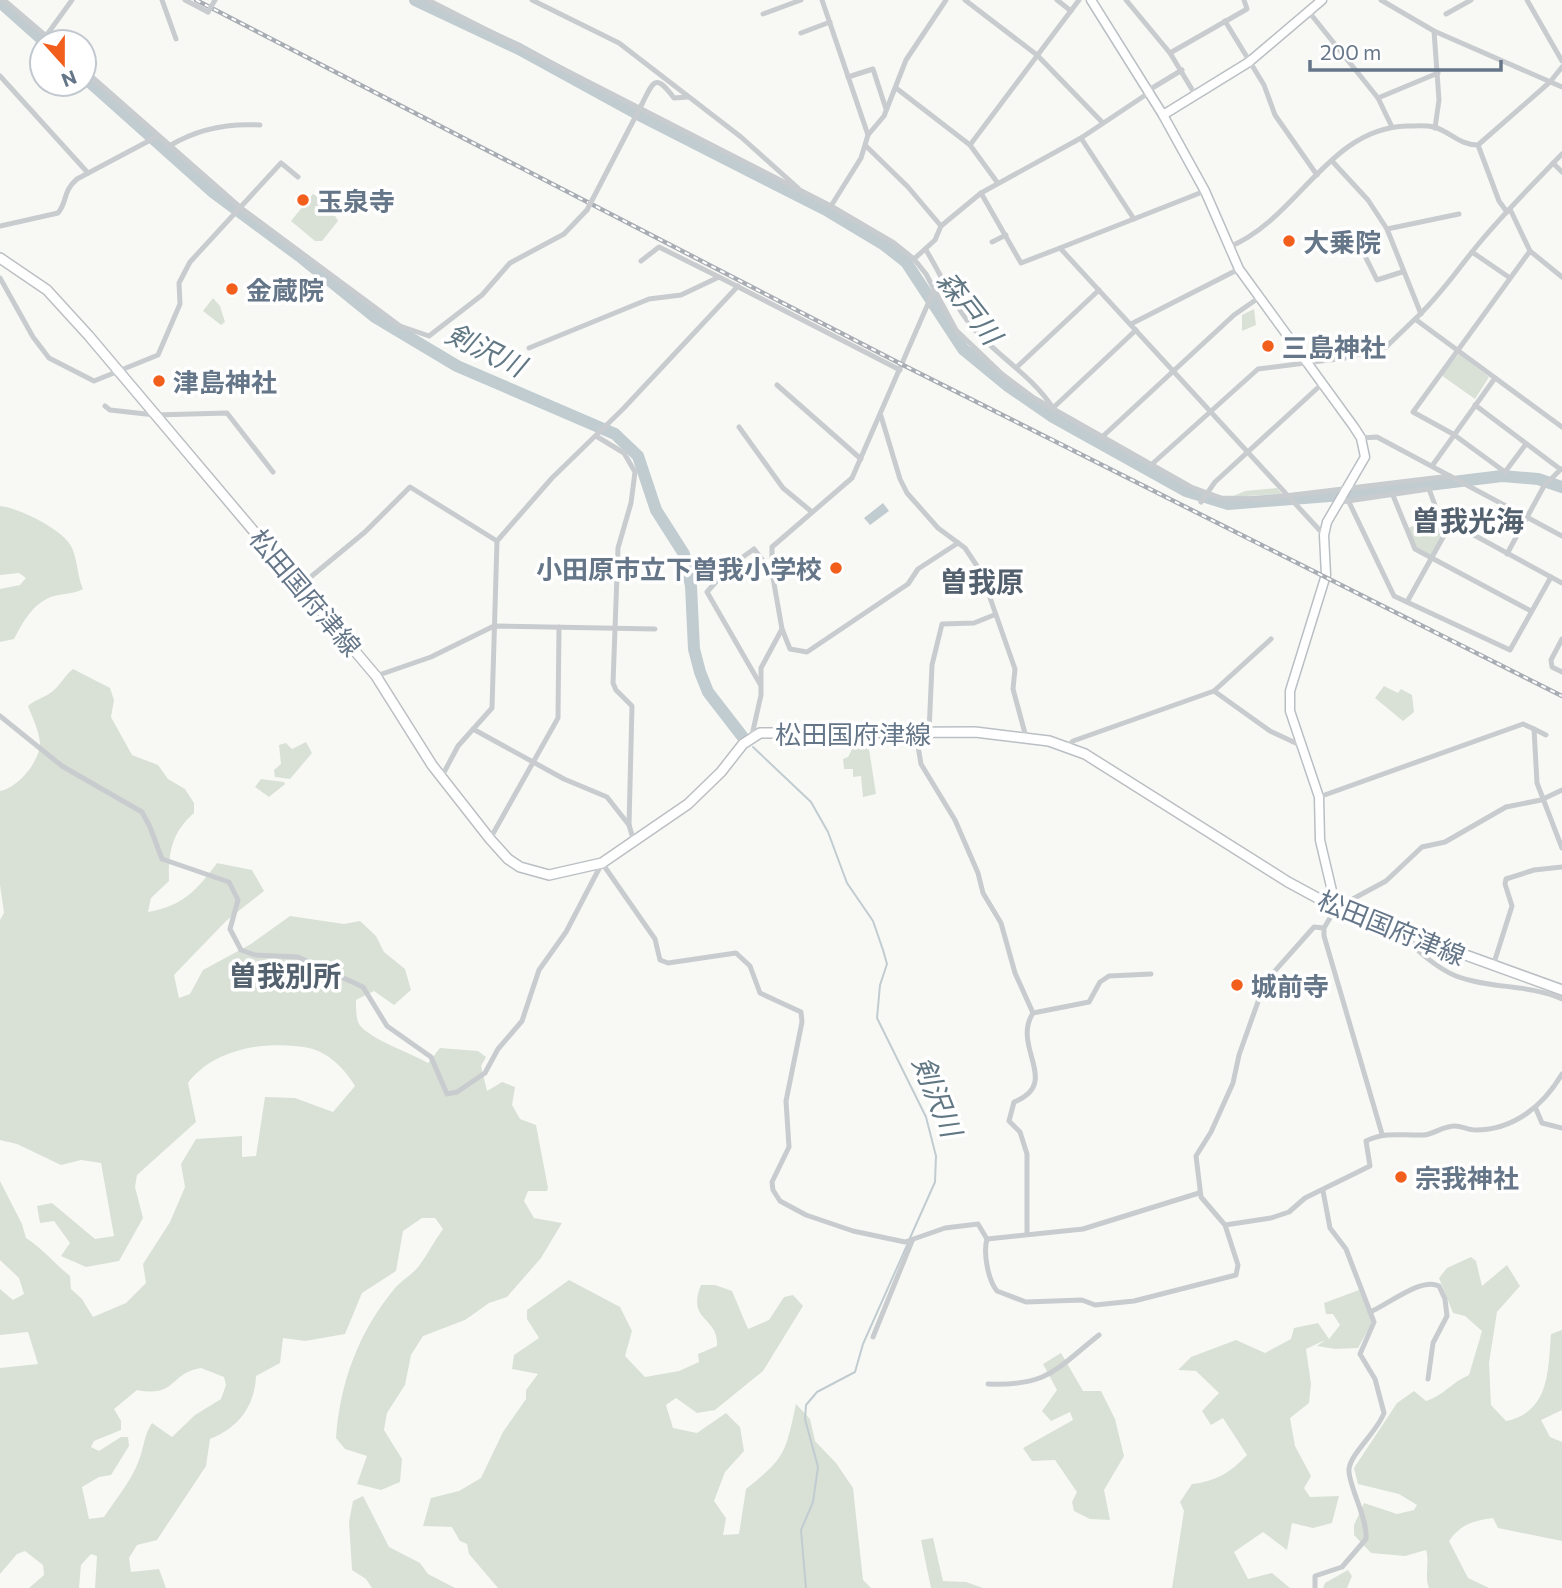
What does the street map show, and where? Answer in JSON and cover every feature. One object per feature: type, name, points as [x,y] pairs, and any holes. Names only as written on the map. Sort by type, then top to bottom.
[{"type":"main road","points":[[1091,0],[1149,91],[1205,191],[1239,270],[1257,299],[1323,383],[1361,438],[1365,457],[1345,501],[1327,522],[1324,536],[1326,575],[1290,691],[1290,711],[1319,797],[1320,841],[1336,908]]},
{"type":"main road","points":[[1163,115],[1249,62],[1322,0]]},
{"type":"main road","name":"松田国府津線","points":[[0,258],[47,289],[376,676],[441,778],[490,839],[508,859],[539,874],[568,872],[602,863],[635,842],[706,789],[752,735],[929,732],[1026,737],[1084,754],[1288,883],[1336,908],[1400,934],[1562,990]]},
{"type":"street","points":[[4,0],[37,28]]},
{"type":"street","points":[[52,28],[72,0]]},
{"type":"street","points":[[162,0],[176,39]]},
{"type":"street","points":[[185,0],[208,12],[215,0]]},
{"type":"street","points":[[428,0],[831,206],[894,243],[914,259],[956,330],[969,345],[1034,398],[1204,494],[1237,499],[1288,496],[1453,477]]},
{"type":"street","points":[[532,0],[619,43],[741,137],[803,192]]},
{"type":"street","points":[[762,15],[801,0]]},
{"type":"street","points":[[822,0],[868,135]]},
{"type":"street","points":[[831,206],[866,146],[868,135],[886,109],[906,60],[946,0]]},
{"type":"street","points":[[965,0],[1037,55],[1103,123]]},
{"type":"street","points":[[1057,0],[1071,11]]},
{"type":"street","points":[[970,145],[1079,0]]},
{"type":"street","points":[[1126,0],[1170,52],[1196,96]]},
{"type":"street","points":[[1170,52],[1247,9],[1244,0]]},
{"type":"street","points":[[1381,0],[1434,31],[1562,87]]},
{"type":"street","points":[[1446,14],[1471,0]]},
{"type":"street","points":[[1229,247],[1250,239],[1353,142],[1392,127],[1435,128],[1464,145],[1478,145],[1550,82],[1562,64],[1527,0]]},
{"type":"street","points":[[1309,12],[1378,99],[1392,127]]},
{"type":"street","points":[[1225,21],[1264,85],[1275,116],[1317,175]]},
{"type":"street","points":[[801,33],[830,22]]},
{"type":"street","points":[[1434,31],[1438,73],[1435,128]]},
{"type":"street","points":[[848,77],[873,69],[886,109]]},
{"type":"street","points":[[914,259],[926,250],[941,226],[981,193],[1081,138],[1182,70]]},
{"type":"street","points":[[1378,99],[1438,73]]},
{"type":"street","points":[[0,76],[88,173]]},
{"type":"street","points":[[98,82],[241,208],[400,326],[429,336],[482,295],[510,263],[564,234],[587,210],[652,84],[662,82],[674,98],[688,97]]},
{"type":"street","points":[[896,88],[970,145],[997,182]]},
{"type":"street","points":[[169,146],[234,123],[260,125]]},
{"type":"street","points":[[0,216],[1,226],[58,212],[63,207],[67,187],[158,136]]},
{"type":"street","points":[[1081,138],[1134,219]]},
{"type":"street","points":[[1478,145],[1499,201],[1508,211],[1530,251],[1562,277]]},
{"type":"street","points":[[866,146],[908,187],[941,226]]},
{"type":"street","points":[[1151,465],[1258,369],[1345,358],[1386,347],[1453,280],[1508,211],[1562,154]]},
{"type":"street","points":[[1332,161],[1368,200],[1387,229],[1421,314]]},
{"type":"street","points":[[0,278],[33,337],[53,361],[94,381],[158,355],[180,304],[179,283],[190,262],[281,163],[298,177]]},
{"type":"street","points":[[1553,163],[1562,172]]},
{"type":"street","points":[[981,193],[1021,262],[1205,191]]},
{"type":"street","points":[[1387,229],[1459,214]]},
{"type":"street","points":[[1353,232],[1377,280],[1402,272]]},
{"type":"street","points":[[992,242],[1006,235]]},
{"type":"street","points":[[641,261],[659,247],[900,370]]},
{"type":"street","points":[[1060,248],[1324,536]]},
{"type":"street","points":[[926,250],[969,323],[1042,391],[1052,408]]},
{"type":"street","points":[[1526,444],[1505,472],[1453,434],[1413,412],[1530,251]]},
{"type":"street","points":[[1472,253],[1510,278]]},
{"type":"street","points":[[1131,324],[1239,270]]},
{"type":"street","points":[[529,348],[649,299],[681,295],[719,277]]},
{"type":"street","points":[[441,778],[458,746],[492,708],[497,541],[552,478],[598,434],[738,286]]},
{"type":"street","points":[[934,290],[852,478],[772,547],[772,572],[782,629],[790,649],[807,652],[908,584],[918,569],[958,542]]},
{"type":"street","points":[[1017,367],[1099,290]]},
{"type":"street","points":[[1101,438],[1234,315],[1257,299]]},
{"type":"street","points":[[1415,319],[1562,427]]},
{"type":"street","points":[[1052,408],[1136,330]]},
{"type":"street","points":[[1432,466],[1495,378]]},
{"type":"street","points":[[1201,502],[1204,494],[1323,383]]},
{"type":"street","points":[[777,386],[861,459]]},
{"type":"street","points":[[1475,405],[1561,468],[1545,485],[1507,554]]},
{"type":"street","points":[[105,406],[110,410],[155,415],[227,413],[273,472]]},
{"type":"street","points":[[881,416],[900,479],[907,493],[938,528],[958,542],[974,559],[981,572],[1015,669],[1013,689],[1026,737]]},
{"type":"street","points":[[739,427],[783,488],[812,512]]},
{"type":"street","points":[[598,434],[624,453],[635,472],[631,503],[618,548],[613,629],[613,683],[632,708],[629,825]]},
{"type":"street","points":[[1361,438],[1377,437],[1562,536]]},
{"type":"street","points":[[301,585],[365,532],[410,487],[497,541]]},
{"type":"street","points":[[1551,577],[1510,650],[1394,596],[1345,501],[1429,489],[1438,516],[1507,554],[1551,577],[1562,583]]},
{"type":"street","points":[[1392,494],[1415,549],[1531,611]]},
{"type":"street","points":[[1407,602],[1451,523]]},
{"type":"street","points":[[760,684],[707,592],[729,567],[754,550],[772,572]]},
{"type":"street","points":[[929,732],[932,665],[942,624],[974,623],[994,615]]},
{"type":"street","points":[[376,676],[431,657],[494,626],[656,629]]},
{"type":"street","points":[[490,839],[558,718],[559,627]]},
{"type":"street","points":[[752,735],[761,695],[761,668],[782,629]]},
{"type":"street","points":[[1067,747],[1073,741],[1214,691],[1271,639]]},
{"type":"street","points":[[1562,639],[1551,660],[1552,667],[1562,672]]},
{"type":"street","points":[[1214,691],[1270,732],[1300,745]]},
{"type":"street","points":[[0,716],[62,766],[142,813],[162,859],[229,882],[237,900],[230,929],[242,950],[255,955],[298,957],[363,987],[387,1026],[431,1057],[439,1072],[443,1090],[449,1095],[485,1073],[498,1049],[522,1021],[539,970],[566,932],[602,863],[655,939],[660,960],[668,963],[736,953],[750,966],[760,993],[801,1012],[802,1022],[786,1101],[789,1147],[772,1182],[773,1190],[780,1201],[806,1215],[853,1231],[909,1241],[945,1228],[978,1224],[987,1239],[985,1247],[991,1281],[997,1291],[1026,1302],[1082,1300],[1095,1305],[1134,1301],[1236,1275],[1238,1265],[1225,1225],[1199,1193],[1196,1156],[1211,1132],[1233,1083],[1239,1055],[1265,982],[1314,927],[1324,928]]},
{"type":"street","points":[[1503,722],[1507,729]]},
{"type":"street","points":[[1319,797],[1523,724],[1546,735]]},
{"type":"street","points":[[474,729],[533,762],[607,797],[629,825],[635,842]]},
{"type":"street","points":[[1534,729],[1537,783],[1541,800],[1562,848]]},
{"type":"street","points":[[916,734],[921,764],[955,820],[978,873],[978,883],[1000,923],[1015,973],[1033,1013],[1026,1028],[1035,1067],[1034,1088],[1029,1096],[1014,1101],[1009,1113],[1009,1121],[1020,1132],[1027,1154],[1027,1234]]},
{"type":"street","points":[[1382,1134],[1362,1075],[1324,928],[1336,908],[1386,881],[1422,847],[1445,842],[1506,807],[1541,800],[1562,790]]},
{"type":"street","points":[[1493,967],[1512,906],[1506,879],[1534,870],[1562,867]]},
{"type":"street","points":[[1400,934],[1453,975],[1538,990],[1562,999]]},
{"type":"street","points":[[1033,1013],[1089,1002],[1100,982],[1109,975],[1151,974]]},
{"type":"street","points":[[1225,1225],[1271,1218],[1289,1212],[1305,1198],[1370,1166],[1366,1141],[1382,1134],[1425,1135],[1457,1126],[1480,1130],[1520,1118],[1536,1109],[1562,1074]]},
{"type":"street","points":[[1536,1109],[1542,1123],[1562,1128]]},
{"type":"street","points":[[1315,1588],[1315,1576],[1342,1567],[1366,1539],[1359,1501],[1348,1474],[1351,1461],[1366,1444],[1384,1413],[1375,1379],[1360,1354],[1374,1322],[1346,1249],[1330,1228],[1323,1191]]},
{"type":"street","points":[[987,1239],[1083,1229],[1199,1193]]},
{"type":"street","points":[[873,1337],[909,1241]]},
{"type":"street","points":[[1370,1312],[1391,1303],[1414,1287],[1428,1282],[1439,1286],[1445,1299],[1447,1316],[1433,1343],[1428,1380]]},
{"type":"street","points":[[988,1384],[1027,1384],[1060,1369],[1099,1335]]},
{"type":"shaded area","points":[[313,194],[328,203],[338,221],[322,241],[315,241],[291,221]]},
{"type":"shaded area","points":[[213,298],[220,306],[225,322],[221,325],[203,311]]},
{"type":"shaded area","points":[[1254,309],[1256,325],[1242,331],[1242,315]]},
{"type":"shaded area","points":[[1459,354],[1489,377],[1475,399],[1441,375]]},
{"type":"shaded area","points":[[1277,488],[1282,494],[1231,497],[1245,491]]},
{"type":"shaded area","points":[[883,503],[889,511],[870,525],[864,518]]},
{"type":"shaded area","points":[[0,506],[39,520],[66,539],[73,551],[83,589],[44,600],[28,615],[14,639],[0,642],[0,589],[20,585],[26,578],[19,573],[0,575]]},
{"type":"shaded area","points":[[1436,517],[1449,524],[1430,557],[1416,549],[1408,528]]},
{"type":"shaded area","points":[[73,669],[110,688],[114,700],[111,717],[132,755],[158,765],[168,779],[185,789],[194,803],[194,813],[176,835],[173,844],[169,861],[169,881],[151,898],[148,912],[180,901],[203,881],[217,863],[252,870],[264,891],[226,921],[174,975],[179,998],[190,994],[203,970],[251,944],[290,916],[344,924],[360,921],[376,936],[384,952],[405,969],[411,990],[394,1005],[374,991],[356,1000],[356,1014],[362,1028],[378,1039],[428,1063],[440,1048],[478,1051],[486,1057],[481,1066],[487,1091],[502,1082],[515,1087],[512,1105],[520,1119],[536,1125],[548,1188],[547,1191],[528,1191],[524,1201],[534,1218],[562,1223],[541,1258],[507,1297],[489,1303],[465,1320],[423,1336],[411,1355],[405,1385],[387,1413],[384,1430],[402,1459],[400,1482],[381,1490],[357,1484],[367,1456],[345,1449],[336,1438],[338,1417],[347,1377],[362,1340],[382,1304],[419,1266],[443,1229],[435,1218],[422,1218],[403,1231],[396,1271],[362,1293],[345,1334],[305,1341],[283,1338],[280,1363],[256,1376],[252,1397],[244,1414],[229,1429],[210,1439],[206,1466],[157,1540],[137,1545],[129,1558],[131,1572],[159,1569],[166,1588],[95,1588],[97,1556],[91,1554],[81,1565],[79,1588],[29,1588],[44,1575],[43,1565],[25,1551],[17,1554],[0,1574],[0,1368],[38,1364],[28,1332],[0,1335],[0,1289],[13,1300],[24,1294],[19,1278],[0,1260],[0,1181],[22,1224],[26,1238],[70,1276],[71,1289],[82,1299],[93,1317],[126,1303],[146,1283],[143,1264],[170,1222],[185,1187],[181,1164],[196,1139],[242,1136],[242,1157],[256,1156],[265,1097],[295,1098],[333,1112],[355,1086],[336,1062],[309,1048],[260,1046],[227,1054],[212,1062],[188,1083],[196,1122],[137,1175],[135,1187],[143,1218],[119,1261],[86,1267],[61,1256],[70,1243],[54,1221],[40,1223],[37,1206],[52,1203],[95,1239],[114,1236],[101,1163],[81,1160],[61,1165],[17,1144],[0,1140],[0,920],[4,913],[0,885],[0,791],[14,785],[27,773],[39,750],[38,733],[28,706],[53,691]],"holes":[[[201,1368],[224,1377],[226,1385],[221,1399],[195,1415],[172,1437],[152,1423],[136,1467],[123,1489],[104,1517],[89,1519],[82,1487],[99,1477],[111,1475],[129,1446],[128,1437],[121,1437],[99,1451],[91,1447],[94,1441],[121,1430],[121,1421],[114,1409],[137,1390],[159,1391],[183,1375]]]},
{"type":"shaded area","points":[[1384,686],[1398,693],[1401,689],[1412,695],[1414,712],[1403,721],[1375,698]]},
{"type":"shaded area","points":[[856,735],[867,736],[876,794],[863,797],[861,776],[853,777],[853,769],[844,769],[843,759],[848,757],[857,740]]},
{"type":"shaded area","points":[[306,742],[312,753],[290,779],[275,777],[274,770],[281,764],[279,745],[286,743],[292,749]]},
{"type":"shaded area","points":[[261,779],[285,784],[269,797],[255,787]]},
{"type":"shaded area","points":[[1471,1257],[1476,1261],[1482,1286],[1507,1265],[1520,1286],[1497,1312],[1489,1363],[1491,1405],[1506,1421],[1531,1409],[1539,1399],[1547,1375],[1551,1334],[1562,1330],[1562,1410],[1541,1420],[1550,1437],[1562,1442],[1562,1541],[1498,1528],[1493,1518],[1473,1522],[1463,1527],[1449,1541],[1468,1578],[1489,1588],[1429,1588],[1426,1550],[1405,1556],[1371,1553],[1354,1535],[1354,1525],[1364,1503],[1397,1514],[1414,1510],[1417,1505],[1399,1494],[1358,1484],[1354,1468],[1397,1403],[1414,1391],[1426,1401],[1432,1399],[1469,1375],[1482,1331],[1465,1316],[1453,1313],[1439,1278],[1447,1268]]},
{"type":"shaded area","points":[[569,1280],[620,1307],[632,1331],[625,1356],[645,1377],[679,1371],[699,1362],[698,1354],[717,1346],[713,1329],[697,1306],[701,1285],[715,1285],[732,1291],[748,1329],[769,1320],[784,1297],[793,1295],[803,1306],[763,1371],[715,1410],[697,1413],[676,1398],[666,1405],[673,1428],[697,1433],[726,1413],[740,1427],[744,1451],[725,1472],[714,1501],[726,1518],[723,1535],[739,1534],[746,1489],[769,1469],[782,1453],[796,1404],[810,1419],[815,1441],[836,1463],[853,1488],[863,1580],[871,1588],[498,1588],[469,1554],[467,1544],[460,1541],[452,1527],[423,1526],[431,1498],[459,1491],[481,1478],[503,1432],[526,1399],[526,1390],[538,1374],[512,1369],[514,1355],[539,1338],[527,1319],[527,1310]]},
{"type":"shaded area","points":[[1359,1290],[1372,1322],[1358,1348],[1335,1349],[1317,1346],[1325,1340],[1306,1349],[1311,1384],[1309,1403],[1290,1418],[1295,1446],[1311,1476],[1304,1488],[1310,1497],[1339,1496],[1332,1523],[1313,1528],[1292,1523],[1287,1550],[1263,1532],[1234,1552],[1248,1579],[1272,1573],[1290,1588],[1172,1588],[1184,1511],[1180,1502],[1192,1484],[1222,1475],[1247,1455],[1223,1418],[1211,1425],[1202,1411],[1219,1393],[1196,1371],[1178,1370],[1191,1357],[1236,1340],[1265,1353],[1291,1339],[1294,1328],[1318,1323],[1329,1339],[1340,1325],[1333,1314],[1326,1314],[1324,1303]]},
{"type":"shaded area","points":[[1061,1353],[1083,1391],[1101,1391],[1115,1419],[1124,1456],[1104,1490],[1110,1520],[1090,1519],[1074,1511],[1072,1502],[1077,1492],[1055,1460],[1032,1461],[1023,1448],[1073,1420],[1070,1412],[1051,1421],[1042,1411],[1057,1390],[1043,1364]]},
{"type":"shaded area","points":[[363,1496],[389,1547],[420,1563],[428,1574],[455,1588],[372,1588],[366,1579],[352,1570],[349,1522],[353,1501]]},
{"type":"shaded area","points":[[933,1538],[943,1581],[966,1582],[983,1588],[931,1588],[921,1540]]},
{"type":"shaded area","points":[[1348,1570],[1352,1576],[1347,1588],[1323,1588],[1325,1583]]},
{"type":"waterway","name":"森戸川","points":[[415,0],[519,49],[643,117],[828,211],[883,244],[906,262],[963,349],[1008,386],[1053,417],[1186,491],[1228,504],[1355,494],[1502,476],[1538,479],[1562,487]]},
{"type":"waterway","name":"剣沢川","points":[[0,2],[29,28]]},
{"type":"waterway","name":"剣沢川","points":[[98,89],[214,193],[302,258],[375,317],[457,366],[615,434],[638,456],[656,510],[684,554],[691,586],[694,649],[700,672],[708,692],[742,736]]},
{"type":"waterway","name":"剣沢川","points":[[753,747],[811,802],[828,832],[847,883],[873,921],[883,950],[887,964],[880,985],[877,1018],[926,1117],[936,1156],[935,1182],[910,1238]]},
{"type":"waterway","name":"剣沢川","points":[[806,1588],[801,1530],[813,1502],[818,1467],[805,1419],[806,1405],[817,1392],[855,1372],[863,1344],[908,1243]]},
{"type":"railway","points":[[196,0],[901,364],[1562,696]]},
{"type":"place","name":"玉泉寺","points":[[303,200]]},
{"type":"place","name":"大乗院","points":[[1289,241]]},
{"type":"place","name":"金蔵院","points":[[232,289]]},
{"type":"place","name":"三島神社","points":[[1268,346]]},
{"type":"place","name":"津島神社","points":[[159,381]]},
{"type":"place","name":"小田原市立下曽我小学校","points":[[836,568]]},
{"type":"place","name":"城前寺","points":[[1237,985]]},
{"type":"place","name":"宗我神社","points":[[1401,1177]]},
{"type":"district","name":"曽我光海","points":[[1468,520]]},
{"type":"district","name":"曽我原","points":[[982,581]]},
{"type":"district","name":"曽我別所","points":[[285,975]]}]
